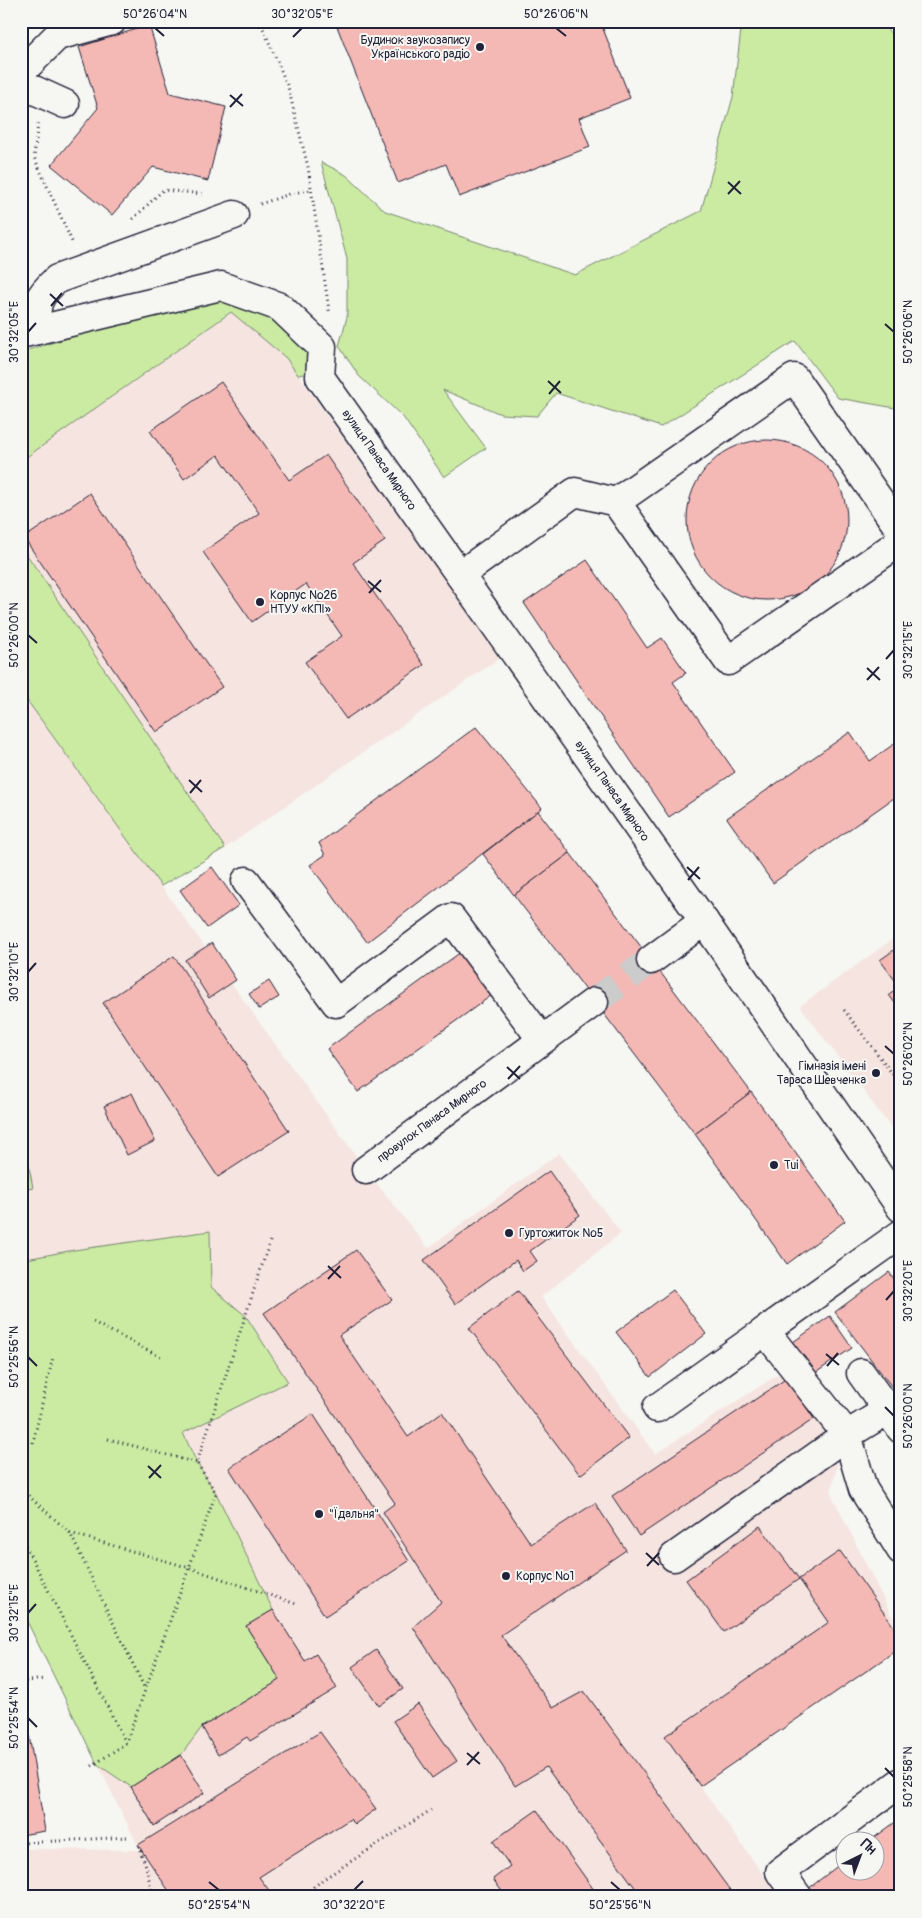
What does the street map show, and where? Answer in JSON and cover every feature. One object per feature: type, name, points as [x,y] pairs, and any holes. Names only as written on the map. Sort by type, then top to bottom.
[{"type":"street","points":[[21,72],[56,36],[112,21]]},
{"type":"street","points":[[21,84],[65,104]]},
{"type":"street","points":[[29,332],[42,293],[57,279],[234,214]]},
{"type":"street","points":[[29,332],[221,286],[280,308],[322,347]]},
{"type":"street","name":"вулиця Панаса Мирного","points":[[322,347],[320,377],[704,921],[901,1208]]},
{"type":"street","points":[[616,502],[794,378],[901,531]]},
{"type":"street","points":[[460,575],[575,492],[616,502],[728,661],[901,541]]},
{"type":"street","points":[[246,881],[336,1003],[451,918],[542,1040]]},
{"type":"street","points":[[651,960],[704,921]]},
{"type":"street","name":"провулок Панаса Мирного","points":[[366,1170],[594,1002]]},
{"type":"street","points":[[657,1408],[901,1234]]},
{"type":"street","points":[[765,1331],[847,1435],[863,1489],[901,1550]]},
{"type":"street","points":[[674,1557],[847,1435],[897,1413],[861,1373]]},
{"type":"street","points":[[798,1897],[780,1872],[901,1782]]},
{"type":"path","points":[[257,21],[263,28],[288,88],[308,167],[329,310],[322,347]]},
{"type":"path","points":[[34,157],[75,250]]},
{"type":"path","points":[[234,214],[278,197],[312,190]]},
{"type":"path","points":[[844,1010],[901,1085]]},
{"type":"path","points":[[197,1462],[270,1241]]},
{"type":"path","points":[[93,1322],[163,1358]]},
{"type":"path","points":[[33,1443],[53,1357]]},
{"type":"path","points":[[92,1766],[126,1744],[216,1493],[197,1462],[108,1439]]},
{"type":"path","points":[[21,1488],[70,1533],[146,1690]]},
{"type":"path","points":[[70,1533],[190,1568],[296,1604]]},
{"type":"path","points":[[21,1536],[126,1744]]},
{"type":"path","points":[[21,1682],[44,1679]]},
{"type":"path","points":[[311,1897],[314,1887],[322,1880],[431,1810]]},
{"type":"path","points":[[21,1844],[128,1837]]},
{"type":"path","points":[[140,1850],[146,1866],[153,1897]]},
{"type":"shaded area","name":"Корпус №26 НТУУ «КПІ»","points":[[232,312],[281,324],[286,358],[501,657],[225,848],[21,546],[21,461]]},
{"type":"shaded area","points":[[21,692],[366,1170],[428,1248],[559,1153],[621,1233],[541,1297],[655,1454],[788,1368],[842,1440],[831,1493],[901,1635],[901,1647],[700,1786],[779,1897],[21,1897],[21,1849],[140,1850],[21,1609]]},
{"type":"shaded area","name":"Гімназія імені Тараса Шевченка","points":[[901,933],[901,1141],[800,1006]]},
{"type":"green space","points":[[742,21],[881,21],[901,47],[901,409],[838,398],[795,341],[661,427],[556,393],[537,416],[501,414],[443,390],[486,448],[444,477],[403,417],[359,376],[339,346],[347,317],[347,259],[321,162],[346,175],[385,211],[575,275],[701,211],[733,97]]},
{"type":"green space","points":[[200,299],[236,300],[283,317],[313,350],[309,373],[298,375],[286,358],[231,312],[21,461],[21,352]]},
{"type":"green space","points":[[21,546],[225,848],[161,886],[21,692]]},
{"type":"green space","points":[[21,1124],[33,1188],[21,1190]]},
{"type":"green space","points":[[210,1231],[211,1287],[246,1316],[288,1382],[183,1433],[197,1463],[216,1493],[273,1610],[246,1626],[280,1680],[202,1727],[181,1755],[131,1787],[97,1764],[21,1609],[21,1260],[74,1250]]},
{"type":"building","points":[[335,21],[600,21],[630,98],[579,118],[590,147],[459,197],[446,164],[398,183]]},
{"type":"building","points":[[149,25],[170,93],[226,107],[208,181],[153,167],[112,215],[51,165],[98,108],[79,47]]},
{"type":"building","points":[[221,382],[289,480],[326,455],[385,541],[353,563],[424,665],[346,719],[305,662],[342,636],[306,584],[252,622],[203,552],[259,513],[218,455],[184,479],[150,431]]},
{"type":"building","points":[[759,440],[775,440],[805,449],[824,463],[841,489],[846,504],[846,536],[841,551],[824,577],[805,591],[790,597],[775,600],[759,600],[729,591],[705,571],[696,558],[690,543],[687,528],[687,512],[696,482],[716,458],[729,449],[744,443]]},
{"type":"building","points":[[90,493],[222,687],[156,732],[24,538]]},
{"type":"building","points":[[587,560],[647,648],[662,638],[686,673],[673,682],[735,772],[669,817],[524,603]]},
{"type":"building","points":[[476,727],[542,808],[367,942],[310,865],[325,855],[319,843]]},
{"type":"building","points":[[850,732],[870,761],[901,739],[901,793],[773,883],[727,818]]},
{"type":"building","points":[[538,811],[570,853],[514,895],[483,854]]},
{"type":"building","points":[[570,853],[751,1092],[695,1134],[514,895]]},
{"type":"building","points":[[212,867],[239,905],[207,928],[180,890]]},
{"type":"building","points":[[212,943],[236,980],[209,998],[185,960]]},
{"type":"building","points":[[901,945],[901,1011],[889,995],[900,987],[880,960]]},
{"type":"building","points":[[461,952],[492,995],[358,1092],[327,1049]]},
{"type":"building","points":[[174,956],[289,1131],[218,1177],[103,1003]]},
{"type":"building","points":[[269,981],[279,997],[259,1009],[249,994]]},
{"type":"building","points":[[751,1092],[845,1221],[787,1264],[695,1134]]},
{"type":"building","points":[[132,1093],[155,1141],[127,1155],[104,1106]]},
{"type":"building","name":"Гуртожиток №5","points":[[549,1171],[580,1215],[530,1251],[537,1261],[523,1271],[516,1260],[455,1304],[424,1260]]},
{"type":"building","name":"Корпус №1","points":[[356,1250],[392,1300],[339,1335],[408,1437],[442,1412],[531,1544],[595,1503],[626,1550],[501,1635],[553,1708],[584,1691],[735,1897],[642,1897],[546,1767],[515,1786],[413,1627],[441,1602],[383,1512],[395,1503],[264,1313]]},
{"type":"building","points":[[889,1272],[901,1288],[901,1399],[835,1312]]},
{"type":"building","points":[[673,1290],[706,1334],[650,1377],[616,1332]]},
{"type":"building","points":[[518,1291],[629,1438],[580,1475],[469,1328]]},
{"type":"building","points":[[830,1316],[852,1348],[808,1378],[786,1347]]},
{"type":"building","points":[[787,1378],[814,1419],[639,1536],[612,1496]]},
{"type":"building","name":"\"Їдальня\"","points":[[313,1414],[409,1561],[325,1616],[229,1468]]},
{"type":"building","points":[[760,1526],[799,1579],[724,1632],[686,1580]]},
{"type":"building","points":[[840,1551],[901,1637],[901,1647],[700,1786],[665,1736],[829,1622],[799,1579]]},
{"type":"building","points":[[273,1610],[305,1661],[316,1654],[337,1688],[250,1741],[247,1737],[218,1755],[202,1727],[280,1680],[246,1626]]},
{"type":"building","points":[[376,1650],[403,1689],[379,1706],[352,1667]]},
{"type":"building","points":[[21,1687],[45,1831],[21,1835]]},
{"type":"building","points":[[418,1704],[457,1761],[432,1778],[393,1721]]},
{"type":"building","points":[[320,1732],[376,1809],[355,1824],[350,1819],[259,1877],[274,1897],[173,1897],[138,1845]]},
{"type":"building","points":[[181,1755],[204,1793],[154,1826],[131,1787]]},
{"type":"building","points":[[537,1810],[599,1897],[506,1897],[493,1879],[510,1866],[493,1841]]},
{"type":"building","points":[[901,1818],[901,1897],[813,1897],[808,1889],[834,1869],[834,1880],[884,1880],[884,1830]]},
{"type":"tunnel","points":[[594,1002],[651,960]]},
{"type":"place","name":"Будинок звукозапису Українського радіо","points":[[480,47]]},
{"type":"place","name":"Корпус №26 НТУУ «КПІ»","points":[[260,602]]},
{"type":"place","name":"Гімназія імені Тараса Шевченка","points":[[876,1073]]},
{"type":"place","name":"Tui","points":[[774,1165]]},
{"type":"place","name":"Гуртожиток №5","points":[[509,1233]]},
{"type":"place","name":"\"Їдальня\"","points":[[319,1514]]},
{"type":"place","name":"Корпус №1","points":[[506,1576]]}]
